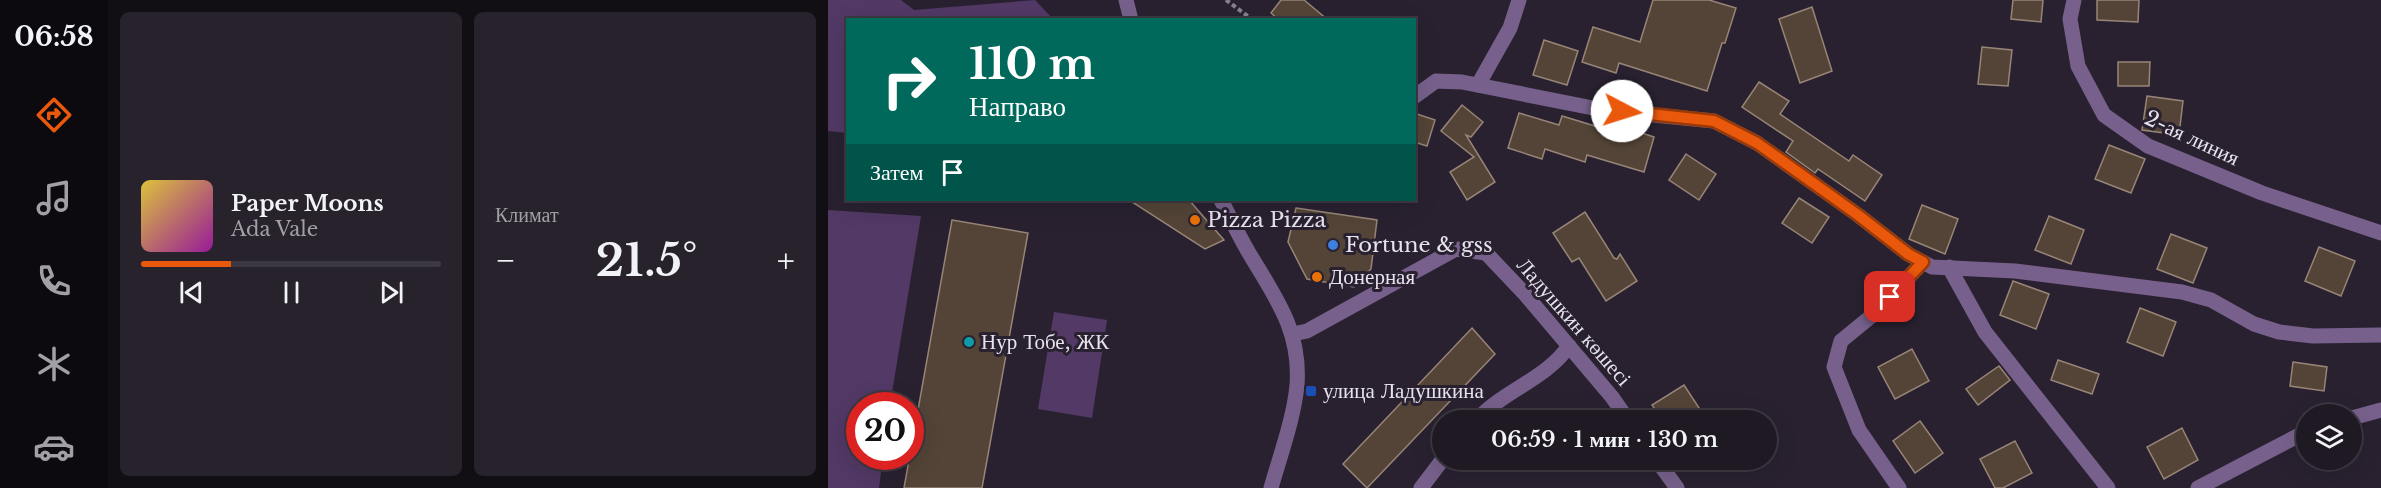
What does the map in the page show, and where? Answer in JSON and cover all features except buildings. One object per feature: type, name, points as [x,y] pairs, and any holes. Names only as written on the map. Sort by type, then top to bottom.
[{"type":"street","points":[[1126,0],[1130,18]]},
{"type":"street","points":[[1478,85],[1510,27],[1519,0]]},
{"type":"street","name":"2-ая линия","points":[[2074,0],[2070,19],[2078,66],[2104,115],[2148,146],[2262,193],[2381,233]]},
{"type":"street","points":[[1416,96],[1436,81],[1478,85],[1604,110],[1714,121],[1757,143],[1858,215],[1908,254],[1932,267],[2015,272],[2182,292],[2211,300],[2254,324],[2279,332],[2313,336],[2381,335]]},
{"type":"street","points":[[1222,201],[1281,305],[1293,334],[1297,360],[1297,386],[1270,488]]},
{"type":"street","name":"Ладушкин көшесі","points":[[1293,334],[1307,331],[1456,249],[1486,253],[1569,346],[1621,410]]},
{"type":"street","points":[[1899,488],[1859,430],[1834,367],[1841,340],[1874,314],[1923,262]]},
{"type":"street","points":[[1949,267],[1985,332],[2108,488]]},
{"type":"street","points":[[1489,410],[1507,394],[1544,373],[1559,361],[1569,346]]},
{"type":"street","points":[[2362,415],[2381,410]]},
{"type":"street","points":[[2198,488],[2296,437]]},
{"type":"street","points":[[1421,488],[1435,470]]},
{"type":"street","points":[[1664,470],[1677,488]]},
{"type":"path","points":[[1226,0],[1249,18]]},
{"type":"shaded area","points":[[828,0],[901,0],[914,10],[1035,0],[1052,18],[846,18],[846,133],[828,131]]},
{"type":"shaded area","points":[[828,210],[921,216],[892,392],[846,392],[846,470],[881,470],[879,488],[828,488]]},
{"type":"shaded area","points":[[1054,312],[1107,320],[1092,418],[1038,409]]},
{"type":"place","name":"Pizza Pizza","points":[[1195,220]]},
{"type":"place","name":"Fortune & gss","points":[[1333,245]]},
{"type":"place","name":"Донерная","points":[[1317,277]]},
{"type":"place","name":"Нур Тобе, ЖК","points":[[969,342]]},
{"type":"place","name":"улица Ладушкина","points":[[1311,391]]},
{"type":"route","points":[[1622,111],[1714,121],[1757,143],[1858,215],[1908,254],[1923,262],[1890,297]]}]
